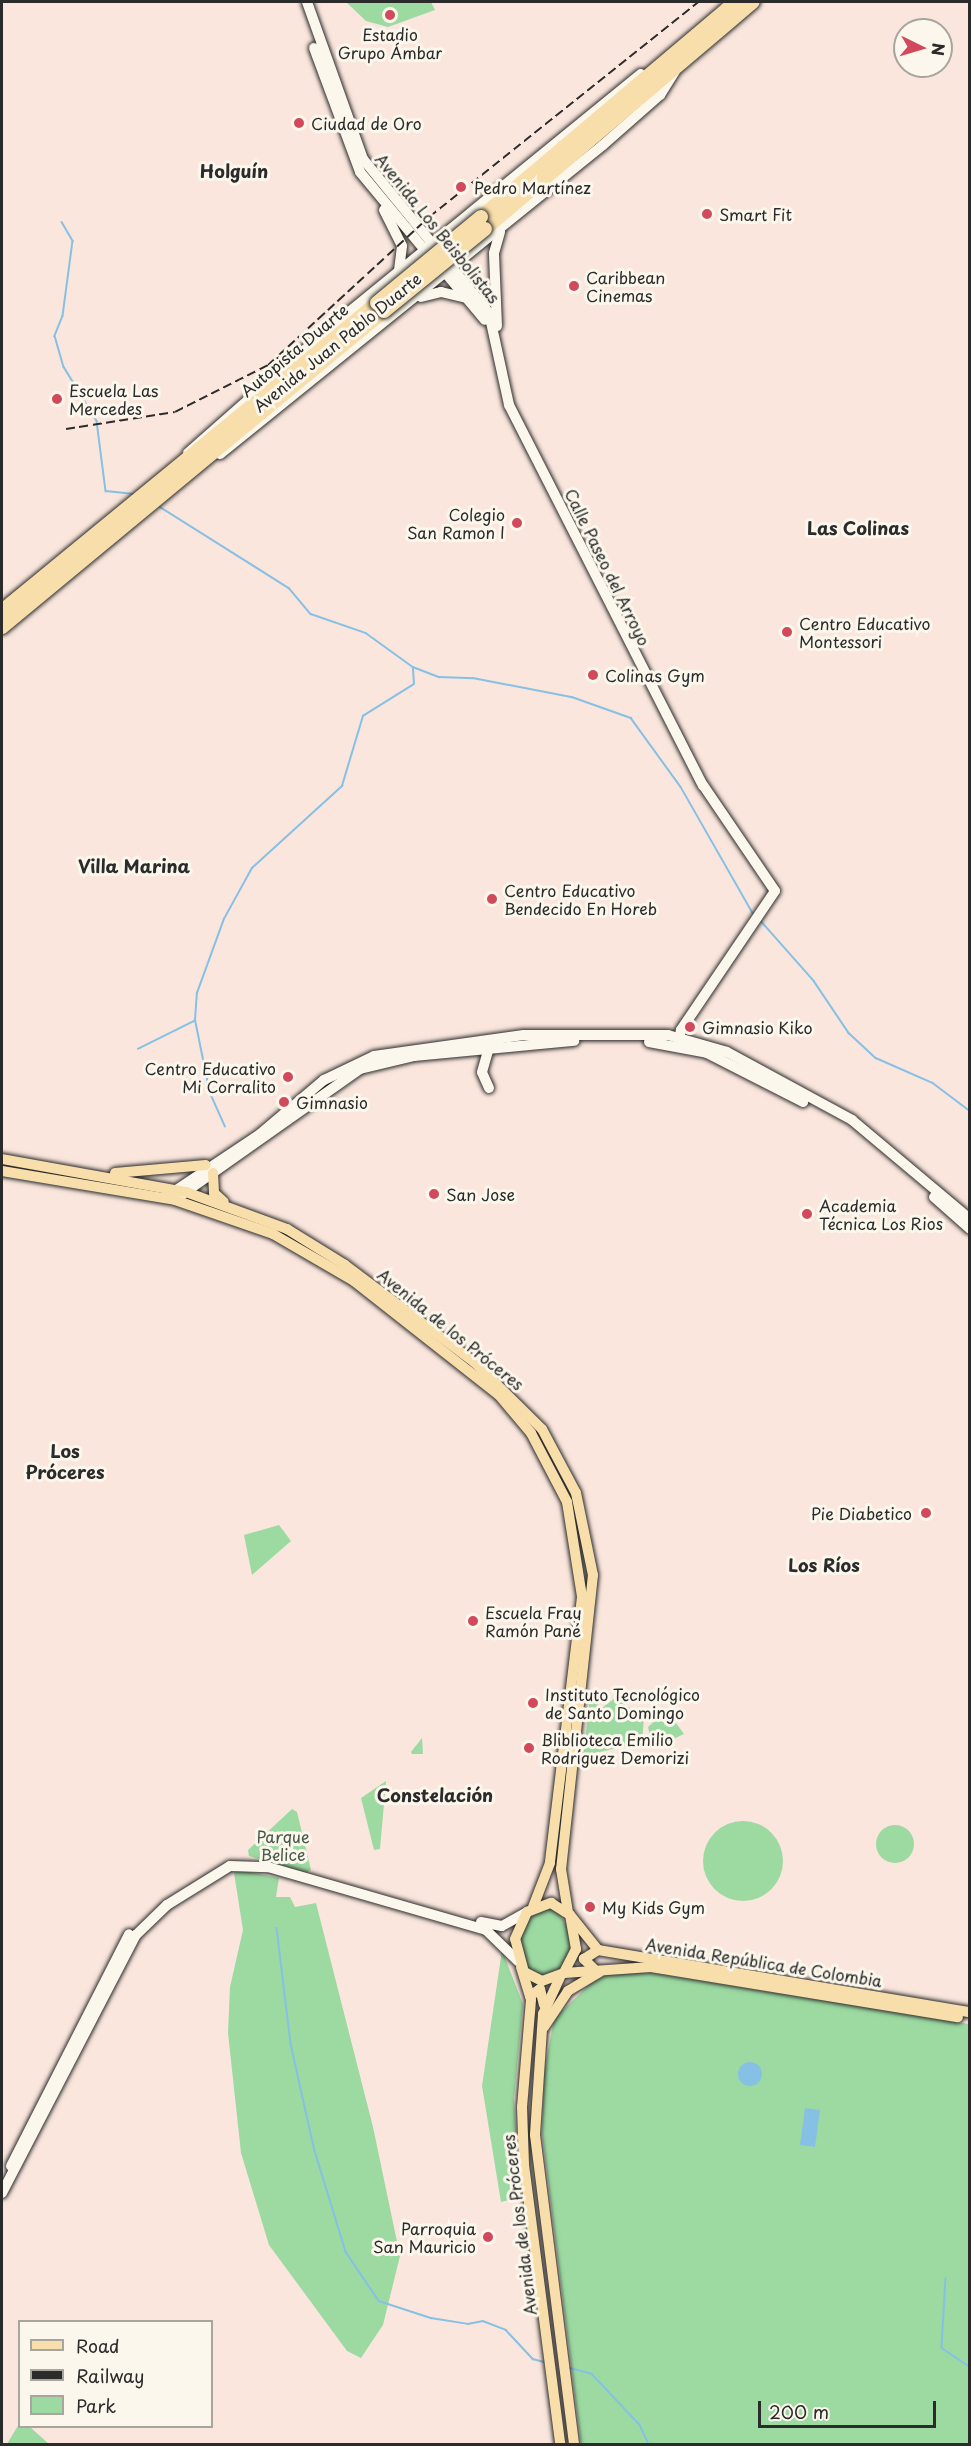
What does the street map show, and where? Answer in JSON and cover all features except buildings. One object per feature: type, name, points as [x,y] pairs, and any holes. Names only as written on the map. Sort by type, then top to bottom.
[{"type":"highway","name":"Autopista Duarte","points":[[483,223],[735,2]]},
{"type":"highway","name":"Autopista Duarte","points":[[170,473],[676,70],[753,2]]},
{"type":"highway","name":"Autopista Duarte","points":[[160,488],[191,473],[380,307]]},
{"type":"highway","points":[[2,627],[150,503],[170,473]]},
{"type":"highway","points":[[2,611],[136,499],[160,488]]},
{"type":"main road","name":"Avenida Los Beisbolistas","points":[[300,2],[343,137],[373,190],[433,244]]},
{"type":"main road","name":"Avenida Los Beisbolistas","points":[[307,2],[363,159],[433,244],[495,338]]},
{"type":"main road","name":"Autopista Duarte","points":[[433,244],[614,94],[670,57]]},
{"type":"main road","name":"Autopista Duarte","points":[[500,231],[660,95],[676,70]]},
{"type":"main road","points":[[373,190],[402,246],[397,273]]},
{"type":"main road","points":[[495,338],[494,253],[500,231]]},
{"type":"main road","name":"Avenida Juan Pablo Duarte","points":[[191,473],[250,433],[405,305],[500,231]]},
{"type":"main road","name":"Avenida Juan Pablo Duarte","points":[[397,273],[433,244]]},
{"type":"main road","name":"Avenida Los Beisbolistas","points":[[449,271],[489,313],[495,338]]},
{"type":"main road","name":"Autopista Duarte","points":[[170,473],[199,440],[397,273]]},
{"type":"main road","points":[[405,305],[441,292],[467,298]]},
{"type":"main road","name":"Calle Paseo del Arroyo","points":[[495,338],[509,405],[600,588],[703,785],[776,891],[765,912],[678,1040]]},
{"type":"main road","points":[[262,1137],[341,1069],[393,1052],[524,1035],[678,1040],[727,1052],[852,1120],[969,1219]]},
{"type":"main road","points":[[170,1199],[175,1189],[262,1137],[326,1088],[360,1069],[489,1048],[574,1041],[678,1040],[723,1060],[850,1126],[969,1229]]},
{"type":"main road","points":[[489,1048],[482,1072],[489,1088]]},
{"type":"main road","name":"Avenida de los Próceres","points":[[2,1159],[186,1191],[226,1204],[287,1229],[345,1265],[474,1362],[530,1414],[563,1464],[587,1532],[594,1593],[562,1886],[569,1914]]},
{"type":"main road","points":[[93,1173],[209,1169]]},
{"type":"main road","points":[[170,1199],[186,1191],[209,1169]]},
{"type":"main road","points":[[209,1169],[214,1193],[226,1204]]},
{"type":"main road","name":"Avenida de los Próceres","points":[[2,1171],[170,1199],[273,1234],[354,1281],[498,1395],[552,1464],[573,1525],[582,1597],[543,1889],[530,1909]]},
{"type":"main road","points":[[2,2181],[120,1947],[159,1904],[231,1862],[252,1857],[495,1926],[530,1909],[551,1903],[569,1914],[598,1950],[584,1959],[601,1969],[568,1991],[541,2033]]},
{"type":"main road","points":[[2,2193],[136,1935],[167,1905],[231,1862],[267,1867],[486,1930],[536,1980],[563,1974],[576,1949],[569,1914]]},
{"type":"main road","points":[[543,1889],[552,1893],[562,1886]]},
{"type":"main road","points":[[520,1964],[516,1931],[530,1909]]},
{"type":"main road","name":"Avenida República de Colombia","points":[[598,1950],[969,2012]]},
{"type":"main road","name":"Avenida de los Próceres","points":[[520,1964],[530,1996],[522,2107],[524,2165],[554,2339],[567,2390],[574,2445]]},
{"type":"main road","name":"Avenida República de Colombia","points":[[563,1974],[601,1969],[651,1967],[969,2019]]},
{"type":"main road","name":"Avenida de los Próceres","points":[[560,2445],[554,2392],[554,2339],[535,2135],[544,2006],[563,1974]]},
{"type":"main road","points":[[530,1996],[540,1989],[544,2006]]},
{"type":"green space","name":"Estadio Grupo Ámbar","points":[[346,2],[431,2],[435,10],[388,27],[366,21]]},
{"type":"green space","points":[[279,1525],[291,1541],[252,1575],[244,1535]]},
{"type":"green space","points":[[590,1698],[602,1708],[615,1698],[644,1717],[642,1742],[583,1756]]},
{"type":"green space","points":[[659,1717],[676,1723],[684,1734],[667,1742],[651,1740],[648,1727]]},
{"type":"green space","points":[[422,1738],[423,1754],[412,1754],[411,1752]]},
{"type":"green space","points":[[386,1781],[380,1849],[374,1850],[361,1798]]},
{"type":"green space","name":"Parque Belice","points":[[292,1809],[297,1812],[311,1870],[306,1873],[249,1856],[248,1850]]},
{"type":"green space","points":[[743,1821],[758,1824],[771,1833],[780,1846],[783,1861],[780,1876],[771,1889],[758,1898],[743,1901],[728,1898],[715,1889],[706,1876],[703,1861],[706,1846],[715,1833],[728,1824]]},
{"type":"green space","points":[[895,1825],[908,1831],[914,1844],[908,1857],[895,1863],[882,1857],[876,1844],[882,1831]]},
{"type":"green space","points":[[239,1870],[279,1878],[276,1897],[290,1897],[295,1907],[316,1903],[373,2127],[400,2256],[383,2325],[361,2358],[347,2351],[269,2245],[241,2153],[228,2033],[230,1987],[243,1930],[234,1873]]},
{"type":"green space","points":[[555,1907],[573,1935],[569,1960],[552,1977],[527,1972],[518,1943],[532,1911]]},
{"type":"green space","points":[[502,1950],[523,2004],[514,2099],[520,2197],[501,2202],[482,2086]]},
{"type":"green space","points":[[627,1969],[969,2024],[969,2444],[581,2444],[542,2132],[544,2073],[554,2019],[595,1979]]},
{"type":"green space","points":[[18,2426],[18,2428],[31,2428],[49,2444],[7,2444]]},
{"type":"water","points":[[750,2062],[755,2063],[761,2069],[761,2079],[755,2085],[750,2086],[745,2085],[739,2079],[738,2074],[739,2069],[745,2063]]},
{"type":"water","points":[[805,2108],[820,2110],[815,2147],[800,2145]]},
{"type":"waterway","points":[[62,222],[73,241],[63,316],[55,336],[64,367],[97,421],[106,491],[134,494]]},
{"type":"waterway","points":[[157,505],[289,588],[311,614],[366,633],[413,667],[439,677],[473,678],[572,697],[631,718],[681,787],[753,913]]},
{"type":"waterway","points":[[225,1127],[210,1094],[195,1020],[197,993],[224,919],[252,868],[342,786],[363,716],[414,684],[413,668]]},
{"type":"waterway","points":[[761,921],[814,981],[849,1033],[876,1058],[933,1083],[970,1111]]},
{"type":"waterway","points":[[138,1049],[194,1021]]},
{"type":"waterway","points":[[277,1928],[291,2044],[315,2151],[346,2252],[379,2301],[431,2318],[468,2324],[483,2321],[506,2330],[533,2359],[544,2362]]},
{"type":"waterway","points":[[946,2278],[942,2348],[970,2367]]},
{"type":"waterway","points":[[570,2368],[592,2374],[640,2425],[649,2444]]},
{"type":"railway","points":[[66,429],[175,412],[268,365],[429,217],[698,2]]},
{"type":"place","name":"Estadio Grupo Ámbar","points":[[390,15]]},
{"type":"place","name":"Ciudad de Oro","points":[[299,123]]},
{"type":"place","name":"Pedro Martínez","points":[[461,187]]},
{"type":"place","name":"Smart Fit","points":[[707,214]]},
{"type":"place","name":"Caribbean Cinemas","points":[[574,286]]},
{"type":"place","name":"Escuela Las Mercedes","points":[[57,399]]},
{"type":"place","name":"Colegio San Ramon I","points":[[517,523]]},
{"type":"place","name":"Centro Educativo Montessori","points":[[787,632]]},
{"type":"place","name":"Colinas Gym","points":[[593,675]]},
{"type":"place","name":"Centro Educativo Bendecido En Horeb","points":[[492,899]]},
{"type":"place","name":"Gimnasio Kiko","points":[[690,1027]]},
{"type":"place","name":"Centro Educativo Mi Corralito","points":[[288,1077]]},
{"type":"place","name":"Gimnasio","points":[[284,1102]]},
{"type":"place","name":"San Jose","points":[[434,1194]]},
{"type":"place","name":"Academia Técnica Los Rios","points":[[807,1214]]},
{"type":"place","name":"Pie Diabetico","points":[[926,1513]]},
{"type":"place","name":"Escuela Fray Ramón Pané","points":[[473,1621]]},
{"type":"place","name":"Instituto Tecnológico de Santo Domingo","points":[[533,1703]]},
{"type":"place","name":"Bliblioteca Emilio Rodríguez Demorizi","points":[[529,1748]]},
{"type":"place","name":"My Kids Gym","points":[[590,1907]]},
{"type":"place","name":"Parroquia San Mauricio","points":[[488,2237]]},
{"type":"district","name":"Holguín","points":[[234,171]]},
{"type":"district","name":"Las Colinas","points":[[858,528]]},
{"type":"district","name":"Villa Marina","points":[[134,866]]},
{"type":"district","name":"Los Próceres","points":[[65,1462]]},
{"type":"district","name":"Los Ríos","points":[[824,1565]]},
{"type":"district","name":"Constelación","points":[[435,1795]]}]
